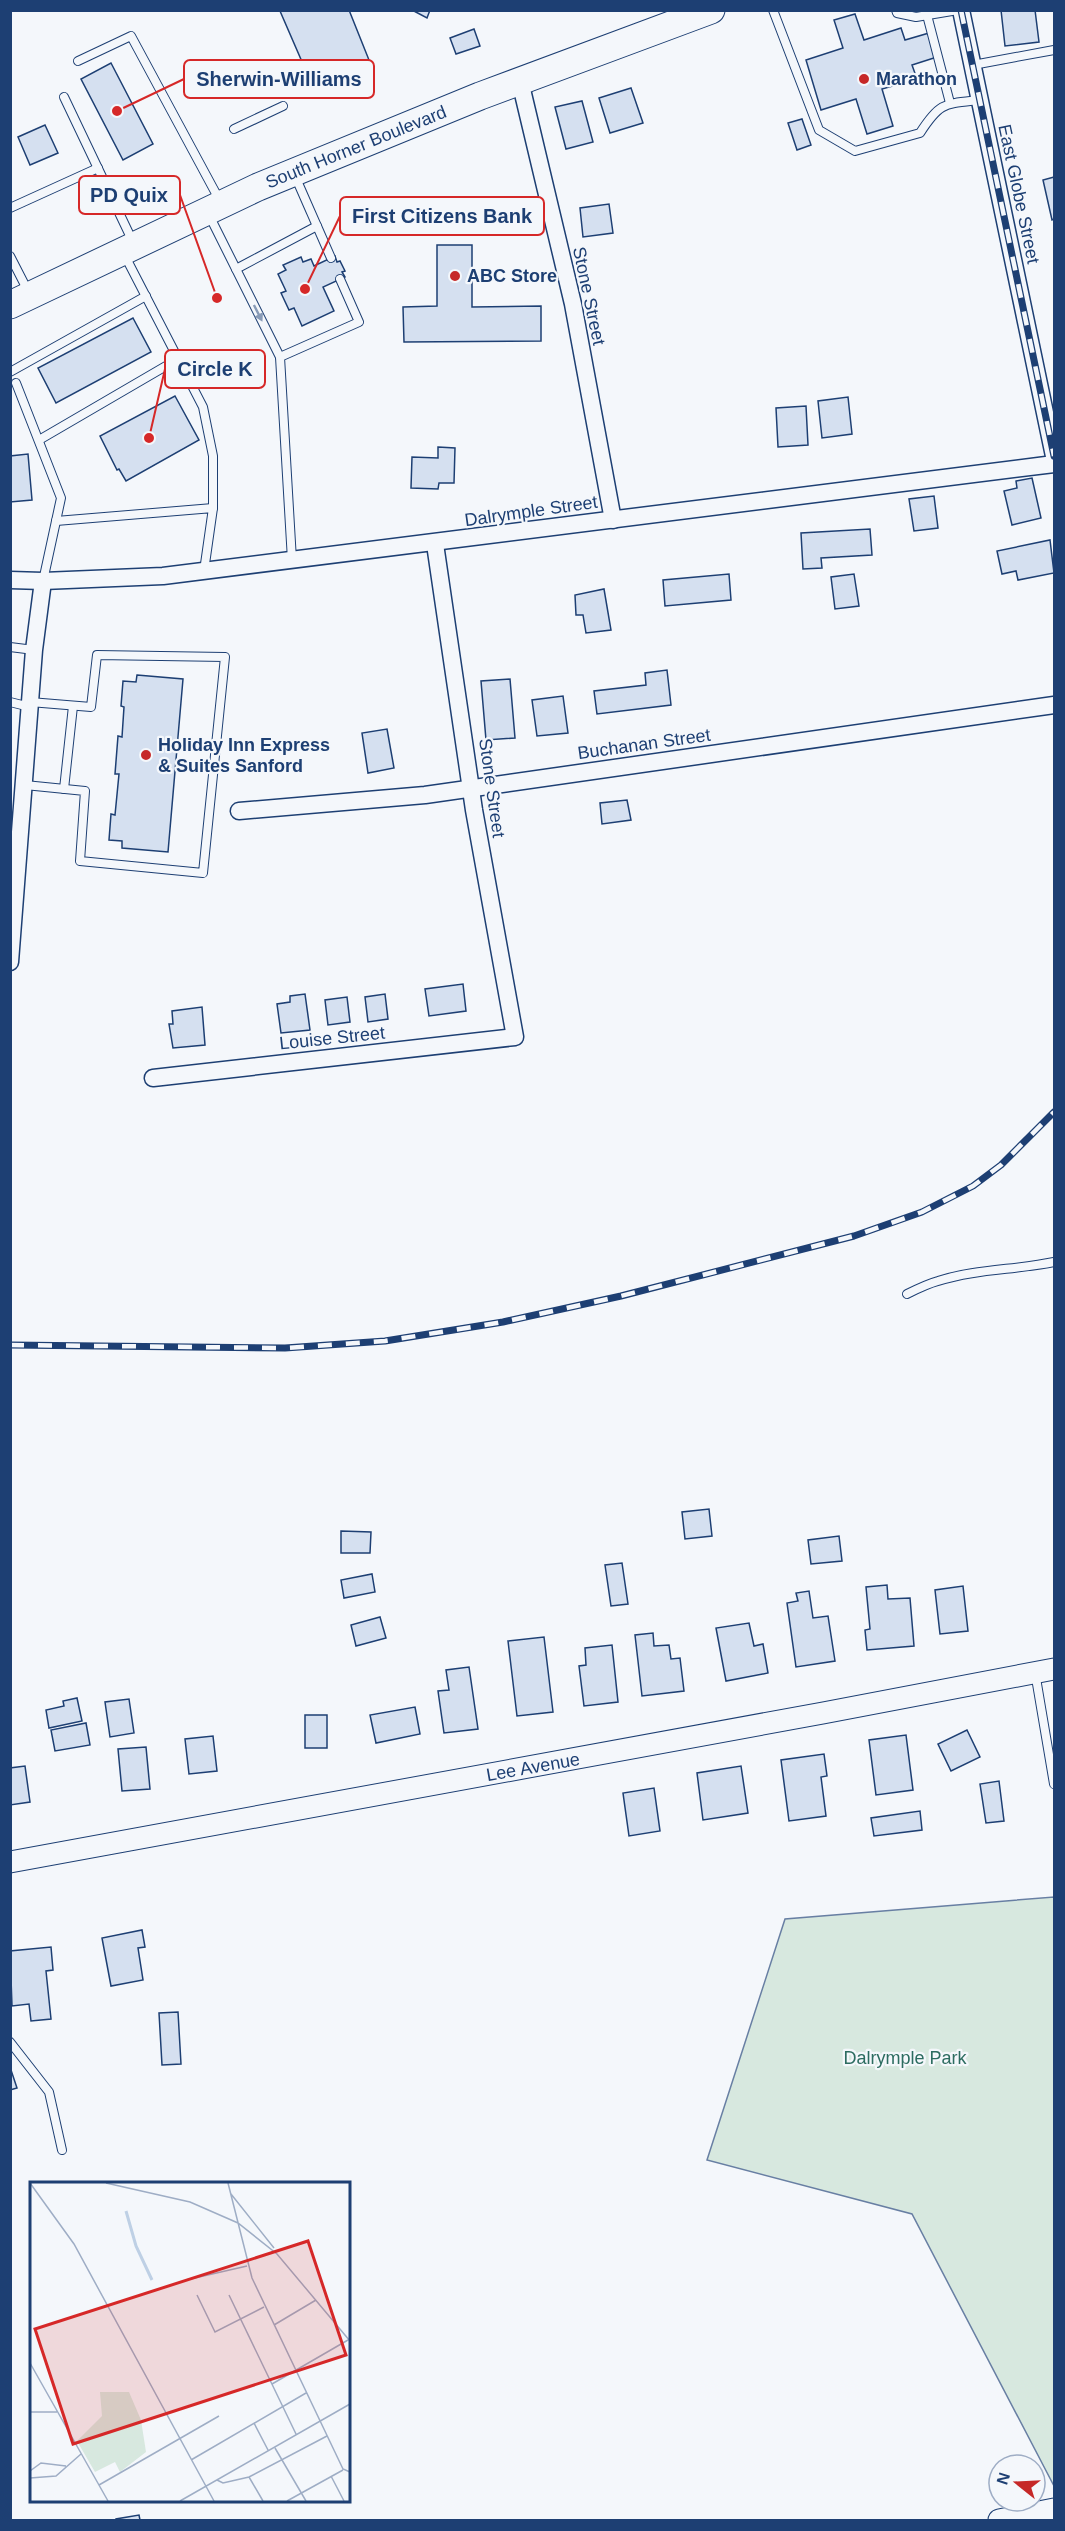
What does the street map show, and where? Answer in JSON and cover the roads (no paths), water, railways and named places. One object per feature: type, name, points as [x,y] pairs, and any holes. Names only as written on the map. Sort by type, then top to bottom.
[{"type":"main road","name":"South Horner Boulevard","points":[[19,299],[294,172],[520,81],[711,10]]},
{"type":"street","name":"East Globe Street","points":[[960,10],[1054,456]]},
{"type":"street","name":"Stone Street","points":[[520,81],[573,304],[613,520]]},
{"type":"street","name":"Dalrymple Street","points":[[10,580],[44,582],[163,576],[435,544],[1054,464]]},
{"type":"street","name":"Stone Street","points":[[435,544],[474,810],[515,1036]]},
{"type":"street","points":[[10,962],[16,841],[25,785],[34,650],[44,582]]},
{"type":"street","name":"Buchanan Street","points":[[238,811],[425,795],[1054,705]]},
{"type":"street","name":"Louise Street","points":[[153,1078],[515,1036]]},
{"type":"street","name":"Lee Avenue","points":[[10,1862],[1045,1670]]},
{"type":"street","points":[[1009,2519],[1054,2509]]},
{"type":"lane","points":[[773,10],[819,130],[855,151],[920,133],[934,110],[950,103],[980,100]]},
{"type":"lane","points":[[896,10],[897,13],[916,17],[960,10]]},
{"type":"lane","points":[[927,15],[950,103]]},
{"type":"lane","points":[[78,62],[131,36],[214,208],[236,269],[280,357],[292,561]]},
{"type":"lane","points":[[973,65],[1054,50]]},
{"type":"lane","points":[[63,97],[98,168],[146,297],[203,407],[213,456],[213,508],[204,571]]},
{"type":"lane","points":[[234,129],[283,106]]},
{"type":"lane","points":[[10,208],[98,168]]},
{"type":"lane","points":[[294,172],[331,258]]},
{"type":"lane","points":[[236,269],[317,226]]},
{"type":"lane","points":[[10,256],[19,299]]},
{"type":"lane","points":[[280,357],[359,322],[340,279]]},
{"type":"lane","points":[[44,582],[61,498],[10,373],[146,297]]},
{"type":"lane","points":[[39,440],[178,359]]},
{"type":"lane","points":[[56,521],[213,508]]},
{"type":"lane","points":[[10,647],[34,650]]},
{"type":"lane","points":[[10,702],[91,707],[97,655],[225,657],[203,873],[80,861],[85,791],[25,785]]},
{"type":"lane","points":[[64,789],[73,706]]},
{"type":"lane","points":[[907,1294],[938,1281],[959,1276],[1028,1268],[1054,1262]]},
{"type":"lane","points":[[1045,1670],[1054,1784]]},
{"type":"lane","points":[[10,2042],[50,2092],[62,2150]]},
{"type":"railway","points":[[961,10],[1054,456]]},
{"type":"railway","points":[[10,1345],[285,1348],[385,1341],[503,1322],[621,1296],[854,1236],[922,1212],[973,1186],[1001,1165],[1054,1112]]},
{"type":"place","name":"Marathon","points":[[864,79]]},
{"type":"place","name":"Sherwin-Williams","points":[[117,111]]},
{"type":"place","name":"ABC Store","points":[[455,276]]},
{"type":"place","name":"First Citizens Bank","points":[[305,289]]},
{"type":"place","name":"PD Quix","points":[[217,298]]},
{"type":"place","name":"Circle K","points":[[149,438]]},
{"type":"place","name":"Holiday Inn Express & Suites Sanford","points":[[146,755]]},
{"type":"park label","name":"Dalrymple Park","points":[[905,2058]]}]
